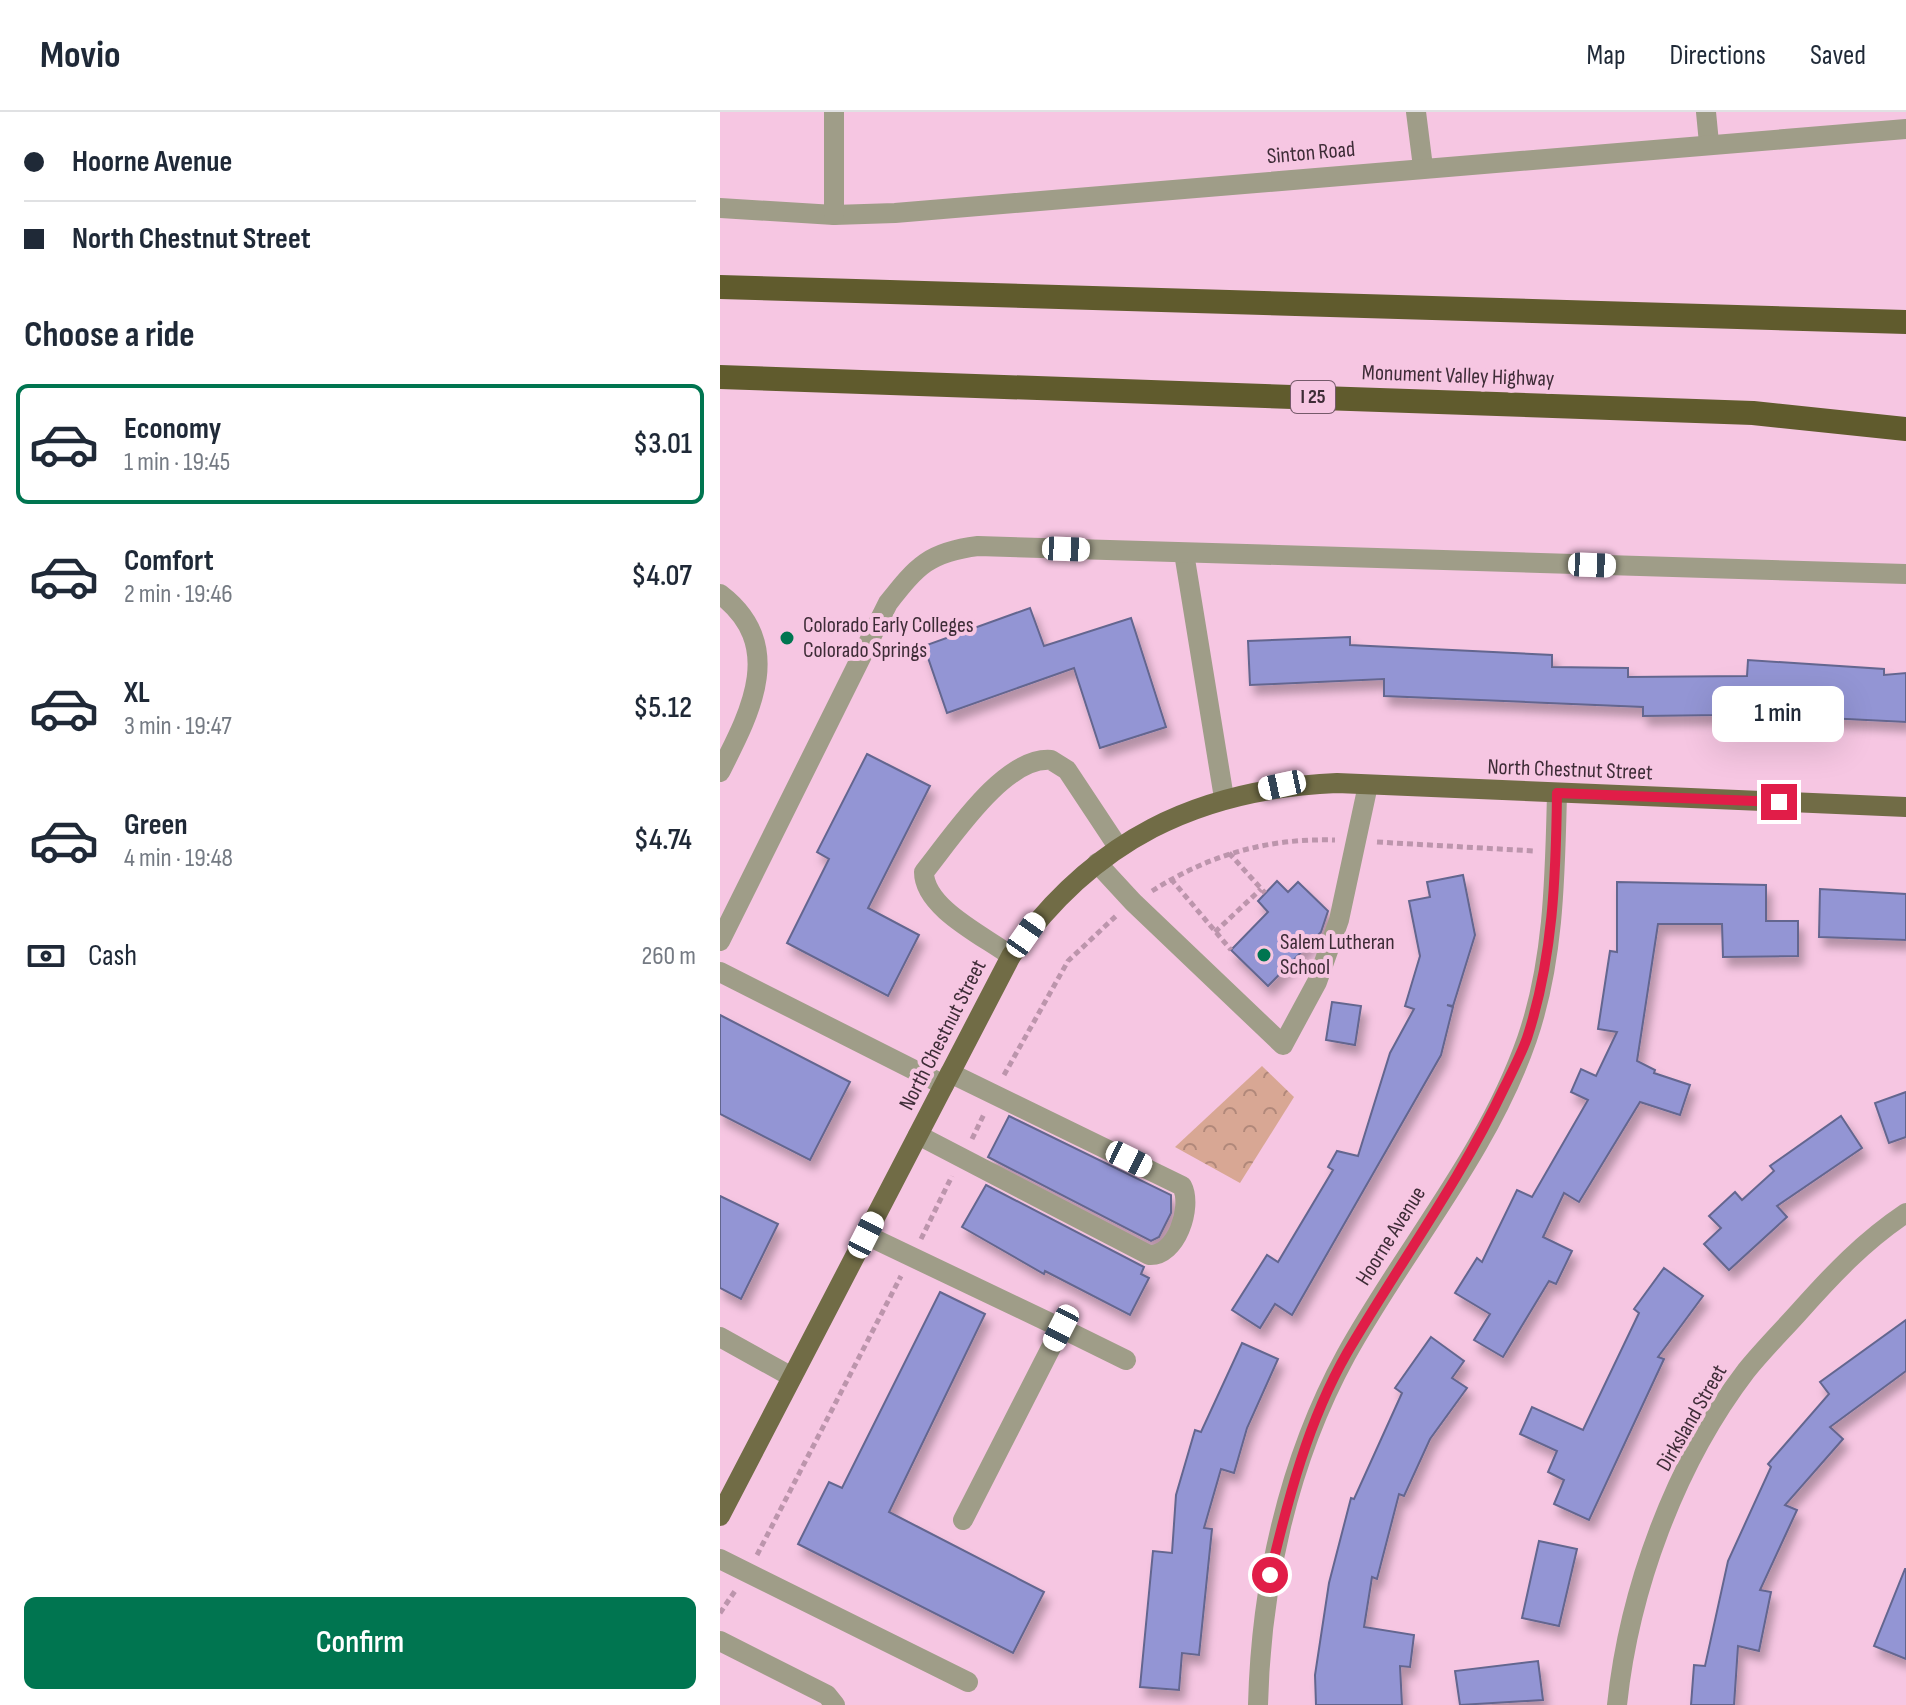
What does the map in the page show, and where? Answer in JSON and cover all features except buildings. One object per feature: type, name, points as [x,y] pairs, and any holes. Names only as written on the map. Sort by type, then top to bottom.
[{"type":"highway","points":[[720,287],[1906,322]]},
{"type":"highway","name":"Monument Valley Highway","points":[[720,377],[1753,413],[1906,429]]},
{"type":"main road","name":"North Chestnut Street","points":[[720,1516],[1011,956],[1040,914],[1118,847],[1150,828],[1224,798],[1282,785],[1368,785],[1906,807]]},
{"type":"street","points":[[834,112],[834,215]]},
{"type":"street","points":[[1416,112],[1423,167]]},
{"type":"street","points":[[1706,112],[1709,143]]},
{"type":"street","name":"Sinton Road","points":[[720,208],[834,215],[895,213],[1906,129]]},
{"type":"street","points":[[720,941],[888,603],[912,571],[932,556],[978,546],[1906,574]]},
{"type":"street","points":[[1184,553],[1224,798]]},
{"type":"street","points":[[720,594],[744,620],[755,644],[758,666],[748,716],[720,772]]},
{"type":"street","points":[[1011,956],[933,901],[924,886],[924,872],[983,798],[1024,764],[1051,760],[1067,770],[1118,847]]},
{"type":"street","points":[[1097,863],[1283,1045],[1317,982],[1339,920],[1368,785]]},
{"type":"street","name":"Hoorne Avenue","points":[[1258,1705],[1259,1655],[1270,1575],[1288,1499],[1318,1415],[1346,1356],[1484,1130],[1527,1040],[1542,982],[1554,902],[1557,793]]},
{"type":"street","points":[[720,972],[1182,1186],[1187,1207],[1169,1249],[1159,1256],[1149,1255],[918,1135]]},
{"type":"street","name":"Dirksland Street","points":[[1617,1705],[1632,1624],[1654,1547],[1711,1425],[1746,1372],[1841,1265],[1871,1237],[1906,1213]]},
{"type":"street","points":[[866,1235],[1126,1360]]},
{"type":"street","points":[[963,1520],[1061,1328]]},
{"type":"street","points":[[720,1337],[792,1377]]},
{"type":"street","points":[[720,1559],[968,1682]]},
{"type":"street","points":[[720,1641],[827,1695],[835,1705]]},
{"type":"path","points":[[1215,932],[1263,891],[1229,853]]},
{"type":"path","points":[[1171,879],[1231,950]]},
{"type":"green space","points":[[1262,1066],[1294,1097],[1240,1183],[1175,1147]]},
{"type":"place","name":"Colorado Early Colleges Colorado Springs","points":[[787,638]]},
{"type":"place","name":"Salem Lutheran School","points":[[1264,955]]},
{"type":"route","points":[[1270,1575],[1288,1499],[1318,1415],[1346,1356],[1484,1130],[1527,1040],[1542,982],[1554,902],[1557,793],[1779,802]]}]
